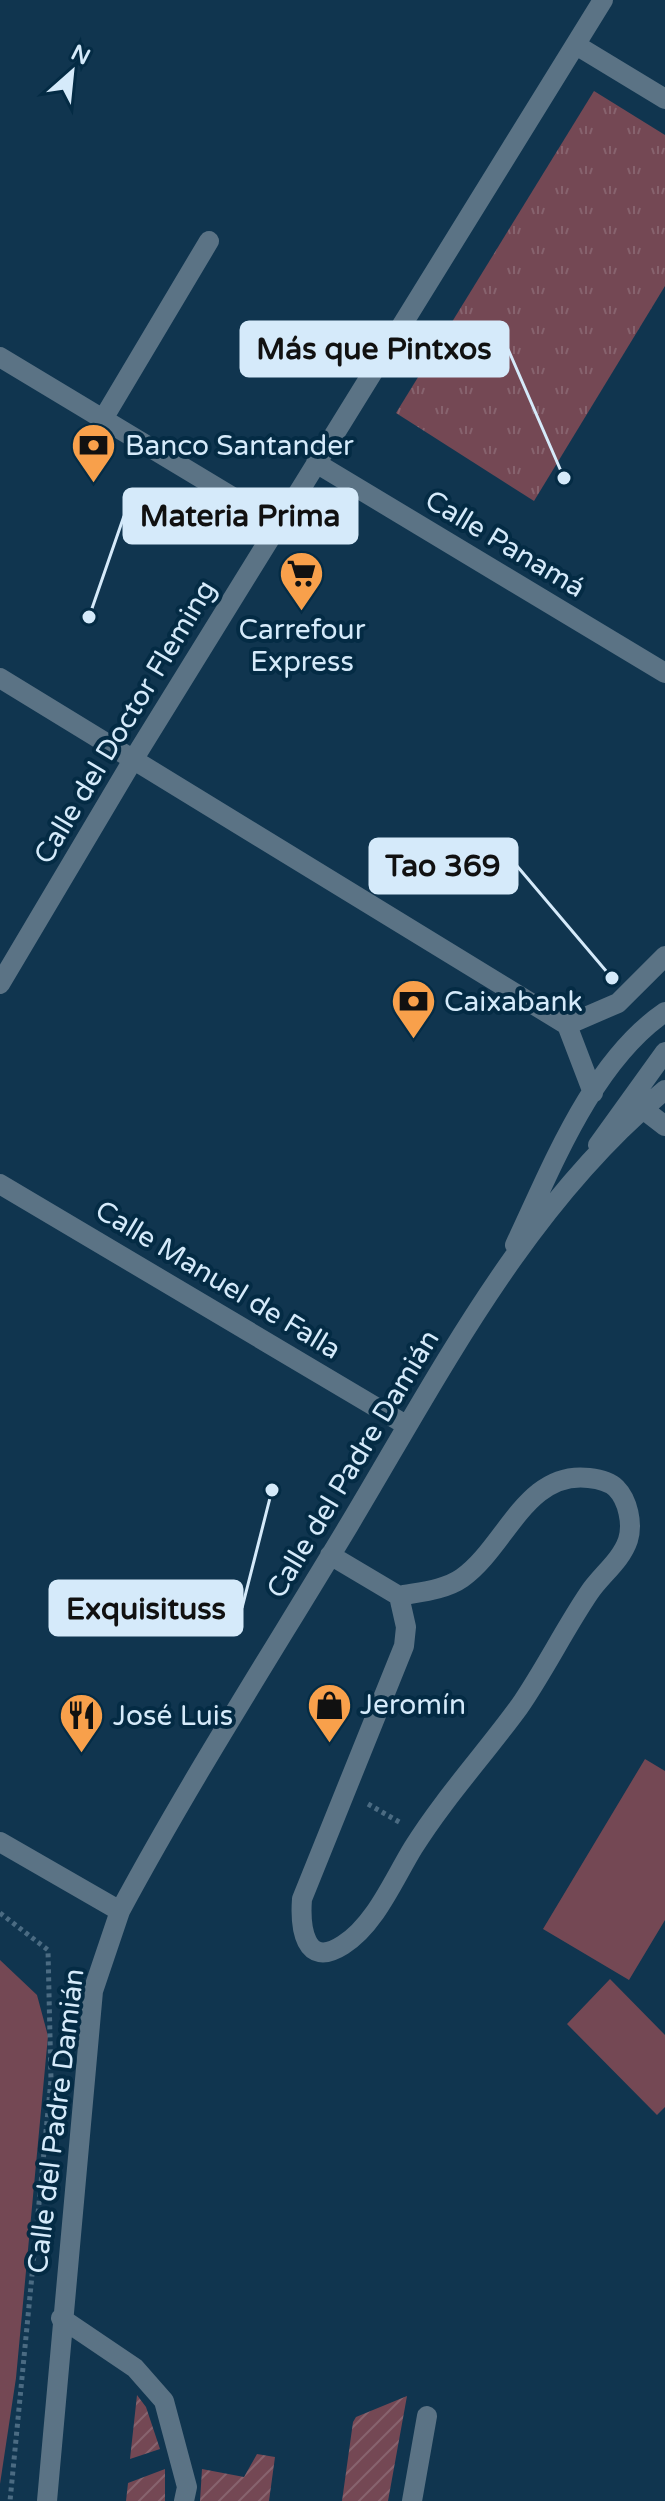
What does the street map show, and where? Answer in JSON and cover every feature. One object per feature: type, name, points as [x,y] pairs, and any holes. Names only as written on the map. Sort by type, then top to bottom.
[{"type":"street","name":"Calle del Doctor Fleming","points":[[0,984],[133,760],[603,0]]},
{"type":"street","points":[[576,45],[665,99]]},
{"type":"street","points":[[103,419],[209,241]]},
{"type":"street","points":[[0,357],[279,525]]},
{"type":"street","name":"Calle Panamá","points":[[316,463],[665,673]]},
{"type":"street","points":[[0,678],[567,1025],[593,1093]]},
{"type":"street","points":[[567,1025],[618,1003],[665,956]]},
{"type":"street","name":"Calle del Padre Damián","points":[[499,1278],[553,1165],[593,1093],[632,1040],[665,1012]]},
{"type":"street","name":"Calle del Padre Damián","points":[[579,1175],[611,1122],[665,1052]]},
{"type":"street","name":"Calle del Padre Damián","points":[[47,2501],[61,2318],[93,1991],[120,1911],[406,1425],[499,1278],[579,1175],[664,1091]]},
{"type":"street","points":[[643,1109],[665,1126]]},
{"type":"street","name":"Calle Manuel de Falla","points":[[0,1184],[406,1425]]},
{"type":"street","points":[[330,1555],[399,1596],[459,1581],[494,1548],[536,1493],[556,1480],[579,1476],[600,1479],[616,1488],[625,1503],[628,1538],[617,1560],[590,1592],[519,1707],[441,1803],[361,1930],[341,1947],[327,1951],[312,1948],[304,1939],[300,1924],[302,1899],[404,1646],[406,1627],[399,1596]]},
{"type":"street","points":[[0,1842],[120,1911]]},
{"type":"street","points":[[61,2318],[135,2368],[164,2401],[187,2487],[184,2501]]},
{"type":"street","points":[[412,2501],[427,2416]]},
{"type":"path","points":[[346,1792],[422,1834]]},
{"type":"path","points":[[0,1913],[48,1950],[51,2080],[10,2501]]},
{"type":"green space","points":[[594,91],[665,135],[665,286],[534,501],[396,413]]},
{"type":"green space","points":[[645,1759],[665,1771],[665,1920],[629,1980],[543,1929]]},
{"type":"green space","points":[[0,1960],[37,1995],[48,2036],[16,2378],[0,2484]]},
{"type":"green space","points":[[610,1979],[665,2035],[665,2107],[657,2115],[567,2024]]},
{"type":"green space","points":[[137,2395],[146,2407],[160,2449],[130,2459]]},
{"type":"green space","points":[[407,2396],[388,2501],[342,2501],[356,2417]]},
{"type":"green space","points":[[257,2454],[275,2457],[269,2501],[200,2501],[202,2469],[244,2477]]},
{"type":"green space","points":[[165,2469],[165,2501],[126,2501],[128,2483]]},
{"type":"place","name":"Más que Pintxos","points":[[564,478]]},
{"type":"place","name":"Banco Santander","points":[[94,485]]},
{"type":"place","name":"Carrefour Express","points":[[302,612]]},
{"type":"place","name":"Materia Prima","points":[[89,617]]},
{"type":"place","name":"Tao 369","points":[[612,978]]},
{"type":"place","name":"Caixabank","points":[[413,1041]]},
{"type":"place","name":"Exquisituss","points":[[272,1490]]},
{"type":"place","name":"Jeromín","points":[[329,1744]]},
{"type":"place","name":"José Luis","points":[[82,1755]]}]
